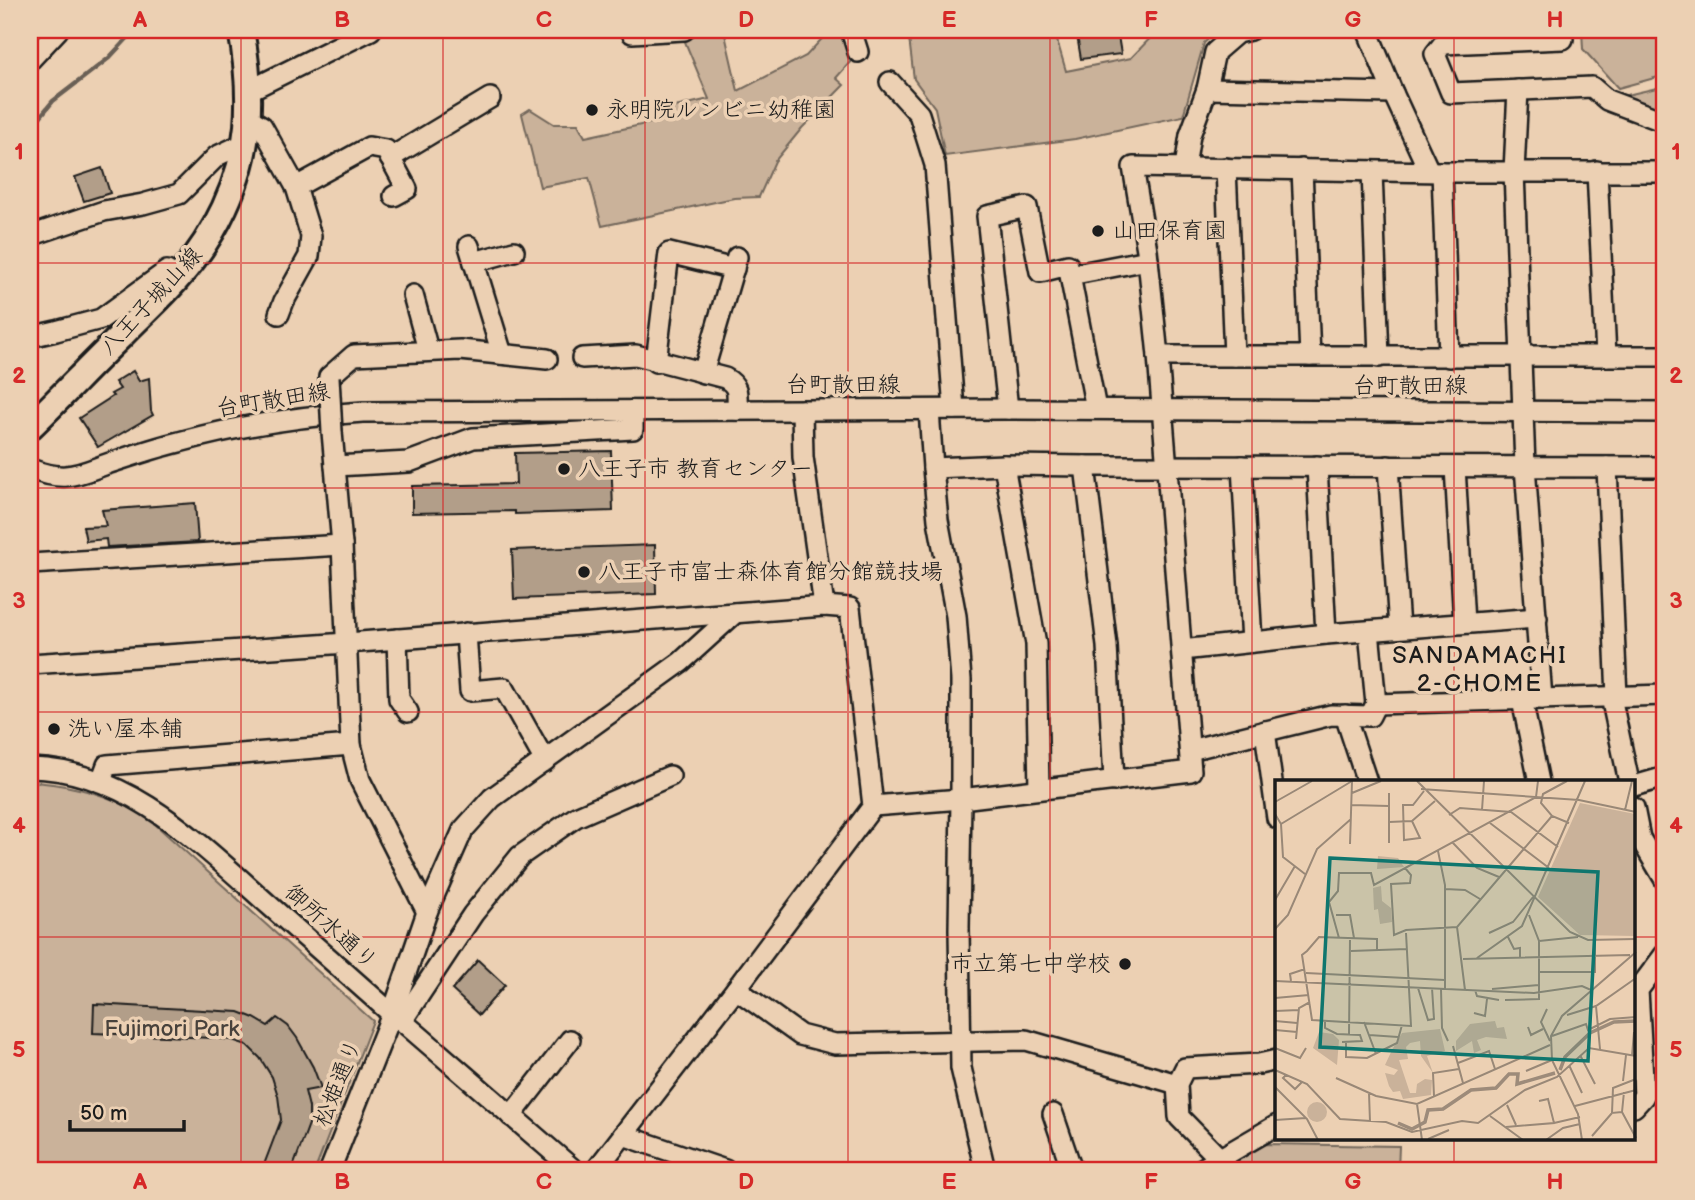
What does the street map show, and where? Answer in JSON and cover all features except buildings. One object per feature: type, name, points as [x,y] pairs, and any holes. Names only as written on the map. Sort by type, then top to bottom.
[{"type":"main road","name":"八王子城山線","points":[[30,427],[178,279],[202,248],[224,209],[243,146],[248,117],[247,64],[242,30]]},
{"type":"street","points":[[248,91],[371,30]]},
{"type":"street","points":[[631,30],[632,33],[684,30]]},
{"type":"street","points":[[851,30],[858,52]]},
{"type":"street","points":[[1185,167],[1190,135],[1207,89],[1215,52],[1237,33],[1250,30]]},
{"type":"street","points":[[1367,30],[1393,93],[1436,172],[1449,357]]},
{"type":"street","points":[[30,60],[54,31]]},
{"type":"street","points":[[1563,39],[1534,35],[1467,36],[1443,44],[1434,54],[1451,93],[1592,87],[1607,100],[1665,122]]},
{"type":"street","points":[[890,82],[919,114],[935,164],[954,409]]},
{"type":"street","points":[[1207,89],[1393,93]]},
{"type":"street","points":[[1518,90],[1514,172],[1525,466],[1537,618],[1532,699],[1539,780]]},
{"type":"street","points":[[390,158],[491,99]]},
{"type":"street","points":[[248,117],[262,126],[296,187],[311,236],[309,256],[279,314]]},
{"type":"street","points":[[30,236],[104,211],[179,194],[217,156],[243,146]]},
{"type":"street","points":[[296,187],[369,147],[386,150],[407,189],[394,196]]},
{"type":"street","points":[[873,806],[961,799],[1191,771],[1149,260],[1133,167],[1436,172],[1665,172]]},
{"type":"street","points":[[1226,167],[1234,356]]},
{"type":"street","points":[[1302,169],[1310,356]]},
{"type":"street","points":[[1372,171],[1379,357]]},
{"type":"street","points":[[1597,171],[1606,356]]},
{"type":"street","points":[[1008,409],[987,216],[1027,207],[1040,272],[1068,265],[1096,409]]},
{"type":"street","points":[[502,354],[472,254],[514,251]]},
{"type":"street","points":[[656,362],[669,253],[735,263],[703,373]]},
{"type":"street","points":[[1070,275],[1149,260]]},
{"type":"street","points":[[30,337],[101,319],[167,271],[178,279]]},
{"type":"street","points":[[413,295],[428,351]]},
{"type":"street","points":[[427,912],[360,780],[351,745],[342,545],[329,377],[354,355],[460,350],[547,359]]},
{"type":"street","points":[[582,358],[636,355],[725,378],[733,382],[737,389],[737,410]]},
{"type":"street","points":[[1158,356],[1665,356]]},
{"type":"street","name":"台町散田線","points":[[30,468],[49,475],[66,476],[181,441],[257,425],[342,413],[954,409],[1665,412]]},
{"type":"street","points":[[802,410],[803,457],[824,606]]},
{"type":"street","points":[[929,410],[938,520],[956,616],[961,680],[961,1068],[985,1170]]},
{"type":"street","points":[[335,466],[409,462],[473,438],[634,429],[633,411]]},
{"type":"street","points":[[933,468],[1004,465],[1665,467]]},
{"type":"street","points":[[1004,465],[1036,644],[1039,789]]},
{"type":"street","points":[[1085,466],[1108,646],[1114,781]]},
{"type":"street","points":[[1242,466],[1252,642]]},
{"type":"street","points":[[1388,466],[1399,628]]},
{"type":"street","points":[[1317,467],[1326,634]]},
{"type":"street","points":[[1455,467],[1464,623]]},
{"type":"street","points":[[1607,467],[1614,697],[1629,780]]},
{"type":"street","points":[[30,564],[342,545]]},
{"type":"street","points":[[30,664],[824,606],[850,608],[873,806],[596,1170]]},
{"type":"street","points":[[397,1018],[427,912],[463,830],[492,799],[681,662],[735,613]]},
{"type":"street","points":[[1182,650],[1326,634],[1537,618]]},
{"type":"street","points":[[1190,750],[1331,715],[1370,716],[1376,704],[1369,631]]},
{"type":"street","points":[[466,633],[470,691],[503,688],[545,761]]},
{"type":"street","points":[[397,639],[399,699],[408,712]]},
{"type":"street","points":[[1376,704],[1665,695]]},
{"type":"street","points":[[1345,715],[1366,780]]},
{"type":"street","points":[[1265,731],[1275,804]]},
{"type":"street","points":[[101,781],[107,765],[351,745]]},
{"type":"street","name":"御所水通り","points":[[30,768],[71,772],[101,781],[157,811],[218,860],[574,1170]]},
{"type":"street","points":[[397,1018],[473,914],[520,856],[576,817],[670,776]]},
{"type":"street","points":[[1636,785],[1665,778]]},
{"type":"street","points":[[1637,839],[1665,880]]},
{"type":"street","points":[[1636,1105],[1644,1096],[1638,990],[1665,954]]},
{"type":"street","points":[[736,989],[800,1035],[835,1044],[1026,1041],[1177,1084]]},
{"type":"street","name":"松姫通り","points":[[330,1170],[397,1018]]},
{"type":"street","points":[[511,1116],[569,1040]]},
{"type":"street","points":[[1220,1159],[1179,1117],[1177,1084],[1185,1068],[1259,1064],[1275,1060]]},
{"type":"street","points":[[1054,1114],[1072,1170]]},
{"type":"street","points":[[1200,1170],[1275,1126]]},
{"type":"street","points":[[623,1135],[725,1170]]},
{"type":"green space","points":[[697,30],[724,30],[738,91],[806,56],[830,30],[842,30],[852,60],[836,78],[844,85],[802,128],[775,161],[759,197],[734,198],[602,226],[589,178],[540,187],[522,114],[530,109],[554,124],[578,124],[585,137],[655,122],[654,112],[709,99],[683,37]]},
{"type":"green space","points":[[908,30],[1054,30],[1066,71],[1131,58],[1158,30],[1218,30],[1204,43],[1183,116],[1075,139],[945,156],[935,108],[914,79]]},
{"type":"green space","points":[[1582,30],[1665,30],[1665,80],[1658,77],[1618,88],[1583,49]]},
{"type":"green space","points":[[1661,87],[1665,89],[1665,118],[1614,98]]},
{"type":"green space","name":"Fujimori Park","points":[[30,782],[67,786],[106,797],[132,809],[156,825],[373,1021],[315,1170],[30,1170]]},
{"type":"green space","points":[[1266,1144],[1399,1146],[1398,1170],[1228,1170],[1224,1165]]},
{"type":"waterway","points":[[30,129],[53,101],[109,58],[135,30]]},
{"type":"place","name":"永明院ルンビニ幼稚園","points":[[592,110]]},
{"type":"place","name":"山田保育園","points":[[1098,231]]},
{"type":"place","name":"八王子市 教育センター","points":[[564,469]]},
{"type":"place","name":"八王子市富士森体育館分館競技場","points":[[584,572]]},
{"type":"place","name":"洗い屋本舗","points":[[54,729]]},
{"type":"place","name":"市立第七中学校","points":[[1125,964]]},
{"type":"district","name":"SANDAMACHI 2-CHOME","points":[[1480,669]]}]
